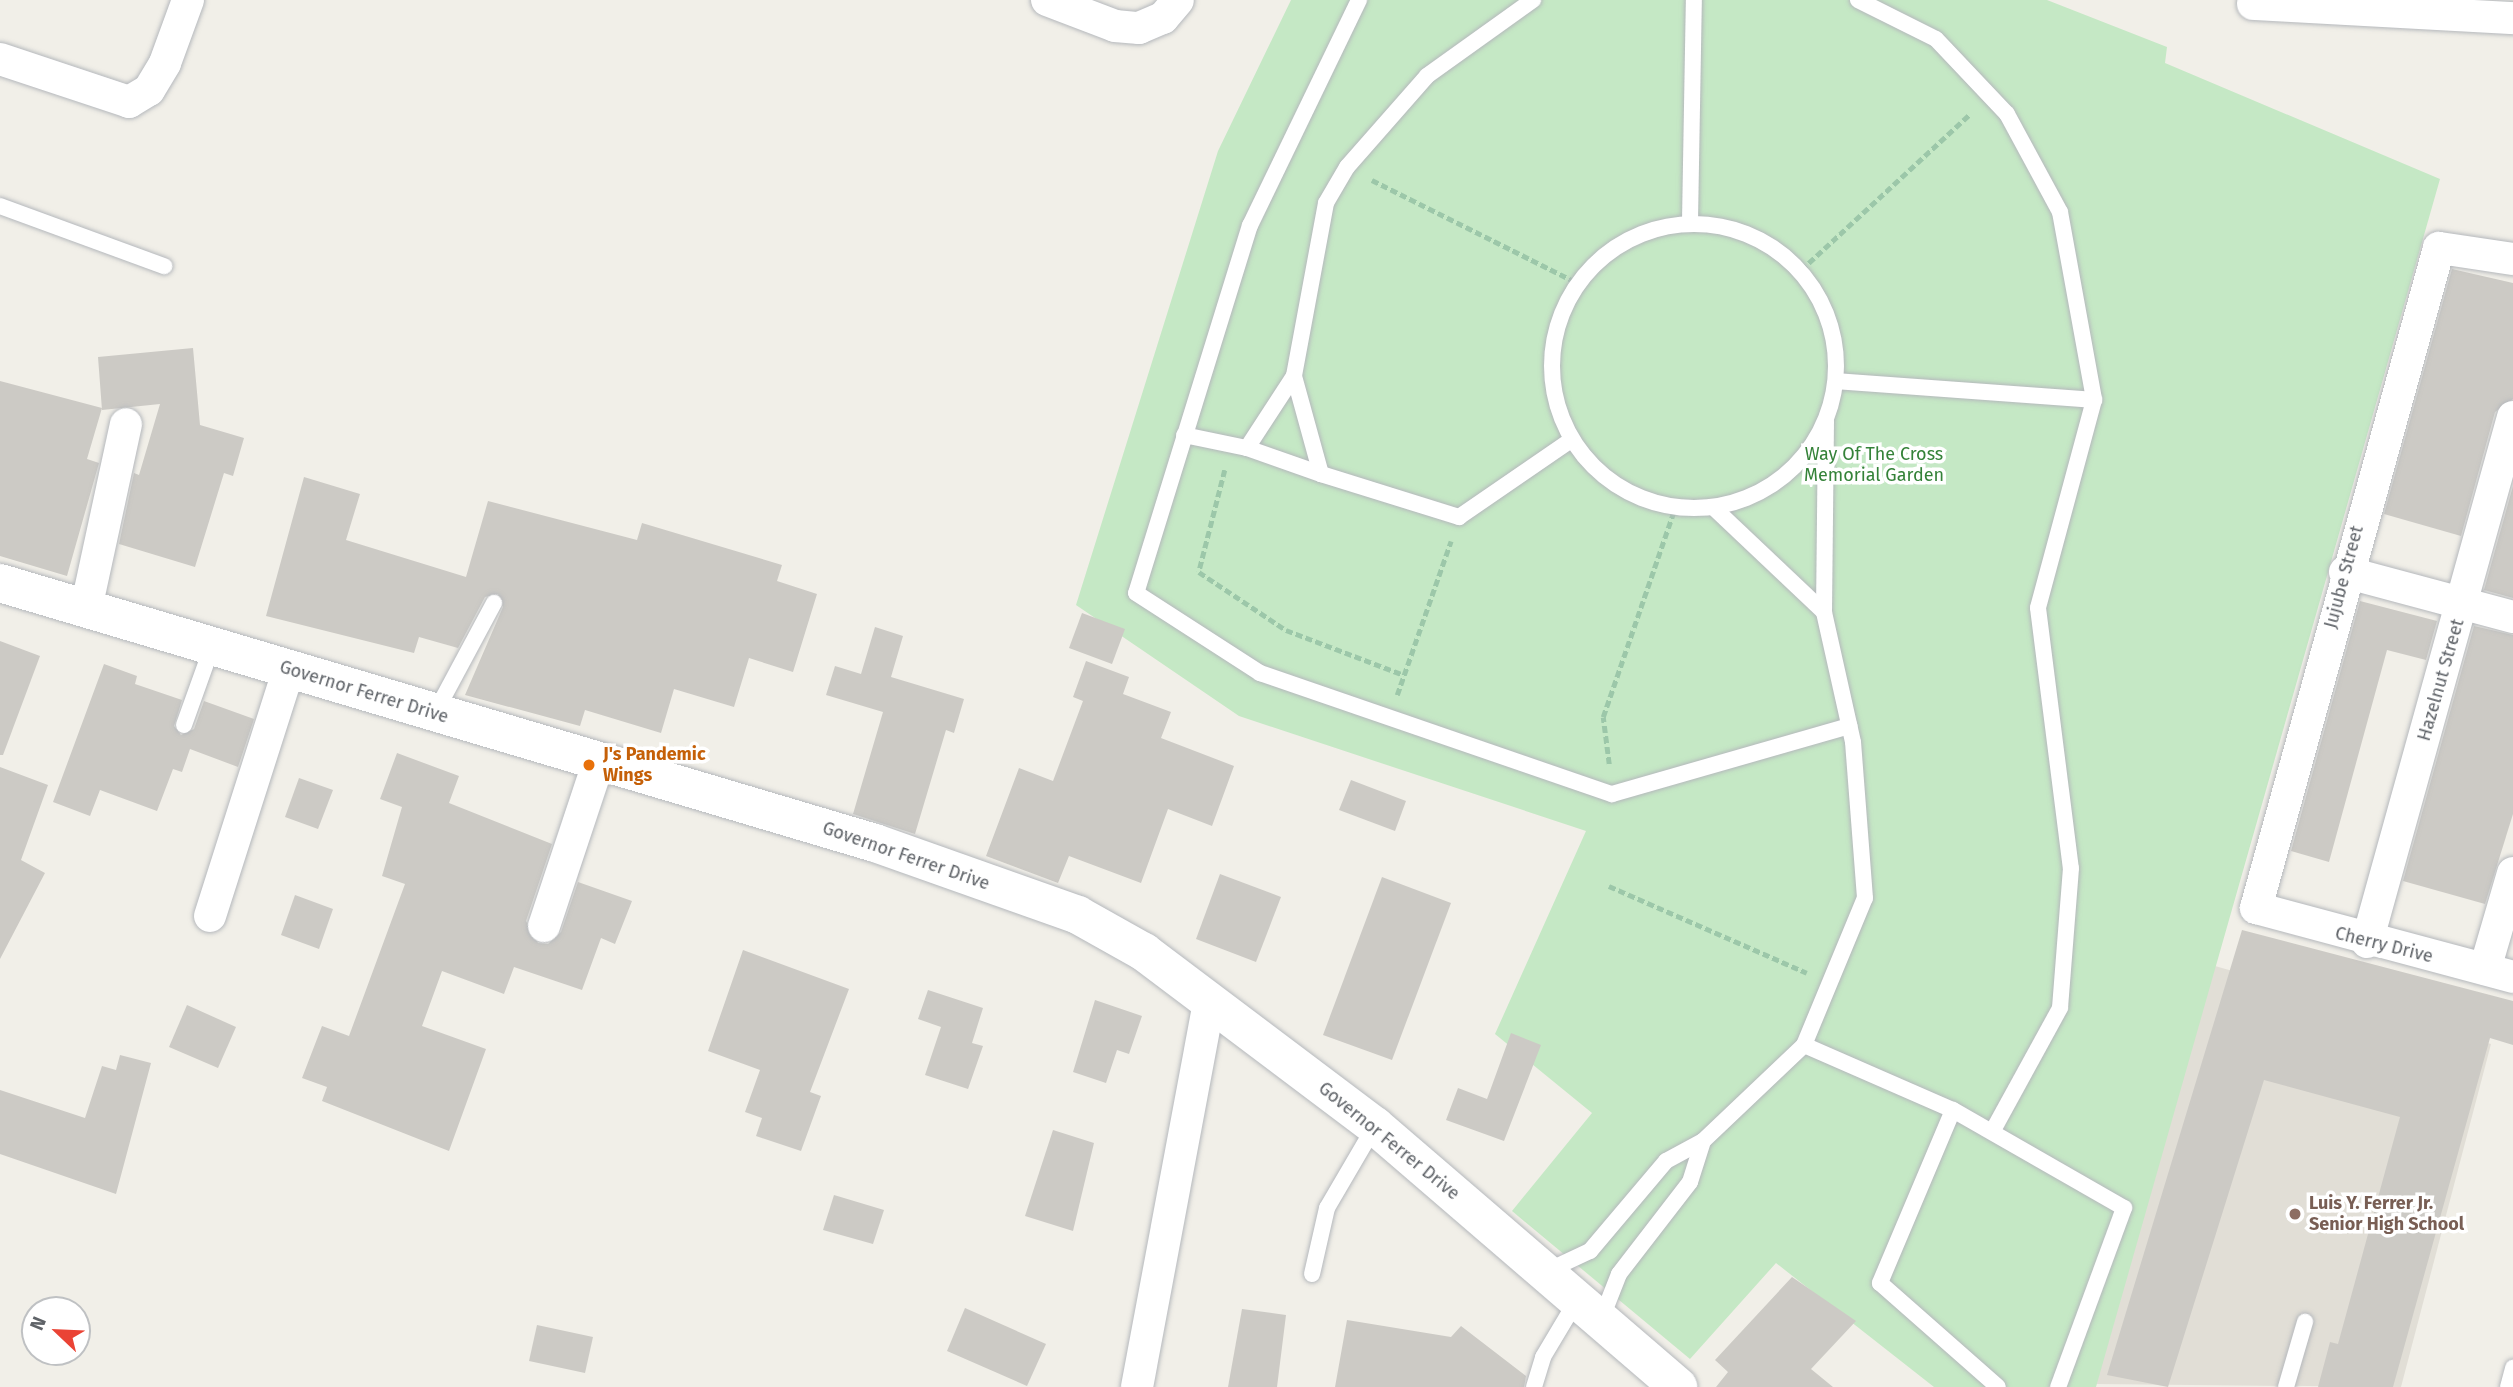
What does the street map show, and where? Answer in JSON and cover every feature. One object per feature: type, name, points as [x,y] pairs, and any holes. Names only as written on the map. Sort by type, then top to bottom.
[{"type":"main road","name":"Governor Ferrer Drive","points":[[0,583],[875,843],[1078,915],[1209,1001],[1375,1126],[1678,1387]]},
{"type":"street","points":[[0,59],[129,102],[149,90],[165,63],[188,0]]},
{"type":"street","points":[[1047,0],[1115,26],[1139,28],[1163,18],[1178,0]]},
{"type":"street","points":[[2253,4],[2412,6],[2513,19]]},
{"type":"street","name":"Jujube Street","points":[[2256,908],[2345,572],[2439,248],[2513,259]]},
{"type":"street","name":"Hazelnut Street","points":[[2367,942],[2513,417]]},
{"type":"street","points":[[86,609],[126,424]]},
{"type":"street","points":[[2345,572],[2513,617]]},
{"type":"street","points":[[210,916],[289,669]]},
{"type":"street","points":[[544,926],[599,761]]},
{"type":"street","points":[[2499,973],[2513,873]]},
{"type":"street","name":"Cherry Drive","points":[[2256,908],[2367,942],[2499,973]]},
{"type":"street","points":[[1137,1387],[1209,1001]]},
{"type":"lane","points":[[1359,0],[1250,225],[1136,593],[1260,673],[1612,794],[1849,726]]},
{"type":"lane","points":[[1321,474],[1293,376],[1326,203],[1347,167],[1427,76],[1533,0]]},
{"type":"lane","points":[[1690,222],[1694,0]]},
{"type":"lane","points":[[1858,0],[1936,39],[2007,114],[2060,212],[2094,400],[2038,607],[2071,868],[2060,1008],[1992,1132]]},
{"type":"lane","points":[[0,206],[164,266]]},
{"type":"lane","points":[[1545,1272],[1590,1251],[1666,1161],[1703,1141],[1804,1045],[1832,984],[1865,898],[1849,726],[1824,612],[1826,421],[1836,381],[1826,310],[1801,270],[1749,232],[1690,222],[1640,233],[1599,258],[1578,283],[1562,309],[1551,363],[1571,440],[1599,474],[1636,497],[1675,508],[1714,508],[1767,488],[1799,463],[1826,421]]},
{"type":"lane","points":[[1239,446],[1293,376]]},
{"type":"lane","points":[[1836,381],[2094,400]]},
{"type":"lane","points":[[1184,435],[1239,446],[1459,517],[1571,440]]},
{"type":"lane","points":[[1714,508],[1824,612]]},
{"type":"lane","points":[[435,713],[494,603]]},
{"type":"lane","points":[[184,725],[212,647]]},
{"type":"lane","points":[[1804,1045],[1953,1110],[2124,1208],[2057,1387]]},
{"type":"lane","points":[[1953,1110],[1880,1283],[1998,1387]]},
{"type":"lane","points":[[1312,1274],[1327,1208],[1375,1126]]},
{"type":"lane","points":[[1534,1387],[1542,1357],[1589,1310],[1690,1182],[1703,1141]]},
{"type":"lane","points":[[2286,1387],[2305,1322]]},
{"type":"lane","points":[[2508,1387],[2513,1368]]},
{"type":"path","points":[[1801,270],[1989,96]]},
{"type":"path","points":[[1347,167],[1578,283]]},
{"type":"path","points":[[1239,446],[1199,572],[1286,630],[1405,675]]},
{"type":"path","points":[[1612,794],[1603,717],[1675,508]]},
{"type":"path","points":[[1390,717],[1459,517]]},
{"type":"path","points":[[1609,886],[1832,984]]},
{"type":"shaded area","name":"Luis Y. Ferrer Jr. Senior High School","points":[[2215,966],[2491,1044],[2401,1387],[2095,1384]]},
{"type":"green space","name":"Way Of The Cross Memorial Garden","points":[[1291,0],[2047,0],[2167,47],[2165,63],[2440,179],[2096,1387],[1934,1387],[1776,1263],[1690,1359],[1512,1211],[1592,1113],[1495,1034],[1586,831],[1239,716],[1076,605],[1218,151]]},
{"type":"building","points":[[2452,269],[2513,283],[2513,399],[2495,412],[2461,536],[2384,514]]},
{"type":"building","points":[[193,348],[200,425],[244,438],[233,476],[224,473],[195,567],[119,544],[134,473],[139,475],[160,404],[102,410],[98,357]]},
{"type":"building","points":[[0,381],[102,408],[87,459],[99,463],[67,576],[0,556]]},
{"type":"building","points":[[304,477],[360,494],[346,540],[466,577],[488,501],[637,540],[642,523],[782,565],[777,581],[817,594],[793,672],[749,658],[734,707],[674,689],[661,733],[585,710],[580,726],[465,695],[503,607],[498,594],[485,597],[458,648],[419,637],[414,653],[266,616]]},
{"type":"building","points":[[2513,486],[2513,598],[2484,590]]},
{"type":"building","points":[[2360,601],[2437,621],[2426,660],[2387,650],[2329,862],[2291,851]]},
{"type":"building","points":[[1082,613],[1125,629],[1112,664],[1069,648]]},
{"type":"building","points":[[2474,626],[2513,635],[2513,814],[2485,904],[2403,881]]},
{"type":"building","points":[[875,627],[903,636],[891,677],[964,699],[954,733],[946,730],[915,834],[853,814],[883,712],[826,695],[835,666],[861,674]]},
{"type":"building","points":[[0,641],[40,656],[3,755],[0,755]]},
{"type":"building","points":[[1086,661],[1129,677],[1123,694],[1171,712],[1161,738],[1234,766],[1212,826],[1168,809],[1141,883],[1069,856],[1058,883],[986,856],[1019,768],[1053,781],[1083,701],[1073,697]]},
{"type":"building","points":[[104,664],[137,676],[135,684],[182,700],[174,726],[181,735],[194,729],[204,701],[254,719],[238,767],[190,749],[182,772],[173,769],[157,811],[100,790],[90,816],[53,802]]},
{"type":"building","points":[[397,753],[459,776],[449,803],[552,844],[526,921],[538,943],[548,944],[561,932],[578,882],[632,901],[615,944],[601,938],[582,990],[514,967],[504,994],[442,971],[422,1026],[486,1049],[449,1151],[322,1101],[327,1087],[302,1078],[322,1026],[349,1036],[405,884],[382,876],[402,807],[380,799]]},
{"type":"building","points":[[0,767],[48,785],[21,860],[45,873],[0,959]]},
{"type":"building","points":[[299,778],[333,790],[318,829],[285,817]]},
{"type":"building","points":[[1351,780],[1406,801],[1395,831],[1339,810]]},
{"type":"building","points":[[1220,874],[1281,897],[1256,962],[1196,939]]},
{"type":"building","points":[[1382,877],[1451,903],[1392,1060],[1323,1035]]},
{"type":"building","points":[[295,895],[333,909],[319,949],[281,935]]},
{"type":"building","points":[[2242,930],[2513,1001],[2513,1045],[2490,1038],[2393,1387],[2318,1387],[2330,1342],[2338,1344],[2400,1117],[2264,1080],[2168,1387],[2107,1375]]},
{"type":"building","points":[[743,950],[849,989],[810,1092],[821,1096],[801,1151],[756,1136],[762,1118],[745,1112],[760,1070],[708,1051]]},
{"type":"building","points":[[928,990],[983,1008],[972,1043],[983,1046],[968,1089],[925,1075],[941,1027],[918,1019]]},
{"type":"building","points":[[1095,1000],[1142,1016],[1129,1054],[1117,1050],[1106,1083],[1073,1072]]},
{"type":"building","points":[[187,1005],[236,1027],[218,1068],[169,1047]]},
{"type":"building","points":[[1511,1033],[1541,1045],[1504,1141],[1446,1120],[1458,1088],[1487,1099]]},
{"type":"building","points":[[120,1055],[151,1063],[116,1194],[0,1154],[0,1090],[85,1118],[102,1066],[116,1070]]},
{"type":"building","points":[[1053,1130],[1094,1143],[1073,1231],[1025,1216]]},
{"type":"building","points":[[834,1195],[884,1210],[873,1244],[823,1230]]},
{"type":"building","points":[[1792,1277],[1856,1321],[1811,1369],[1833,1387],[1716,1387],[1728,1372],[1715,1360]]},
{"type":"building","points":[[965,1308],[1046,1344],[1027,1386],[947,1351]]},
{"type":"building","points":[[1242,1309],[1286,1315],[1277,1387],[1228,1387]]},
{"type":"building","points":[[1347,1320],[1451,1337],[1461,1326],[1526,1376],[1524,1387],[1335,1387]]},
{"type":"building","points":[[537,1325],[593,1337],[585,1373],[529,1361]]},
{"type":"place","name":"J's Pandemic Wings","points":[[589,765]]},
{"type":"place","name":"Luis Y. Ferrer Jr. Senior High School","points":[[2295,1214]]}]
